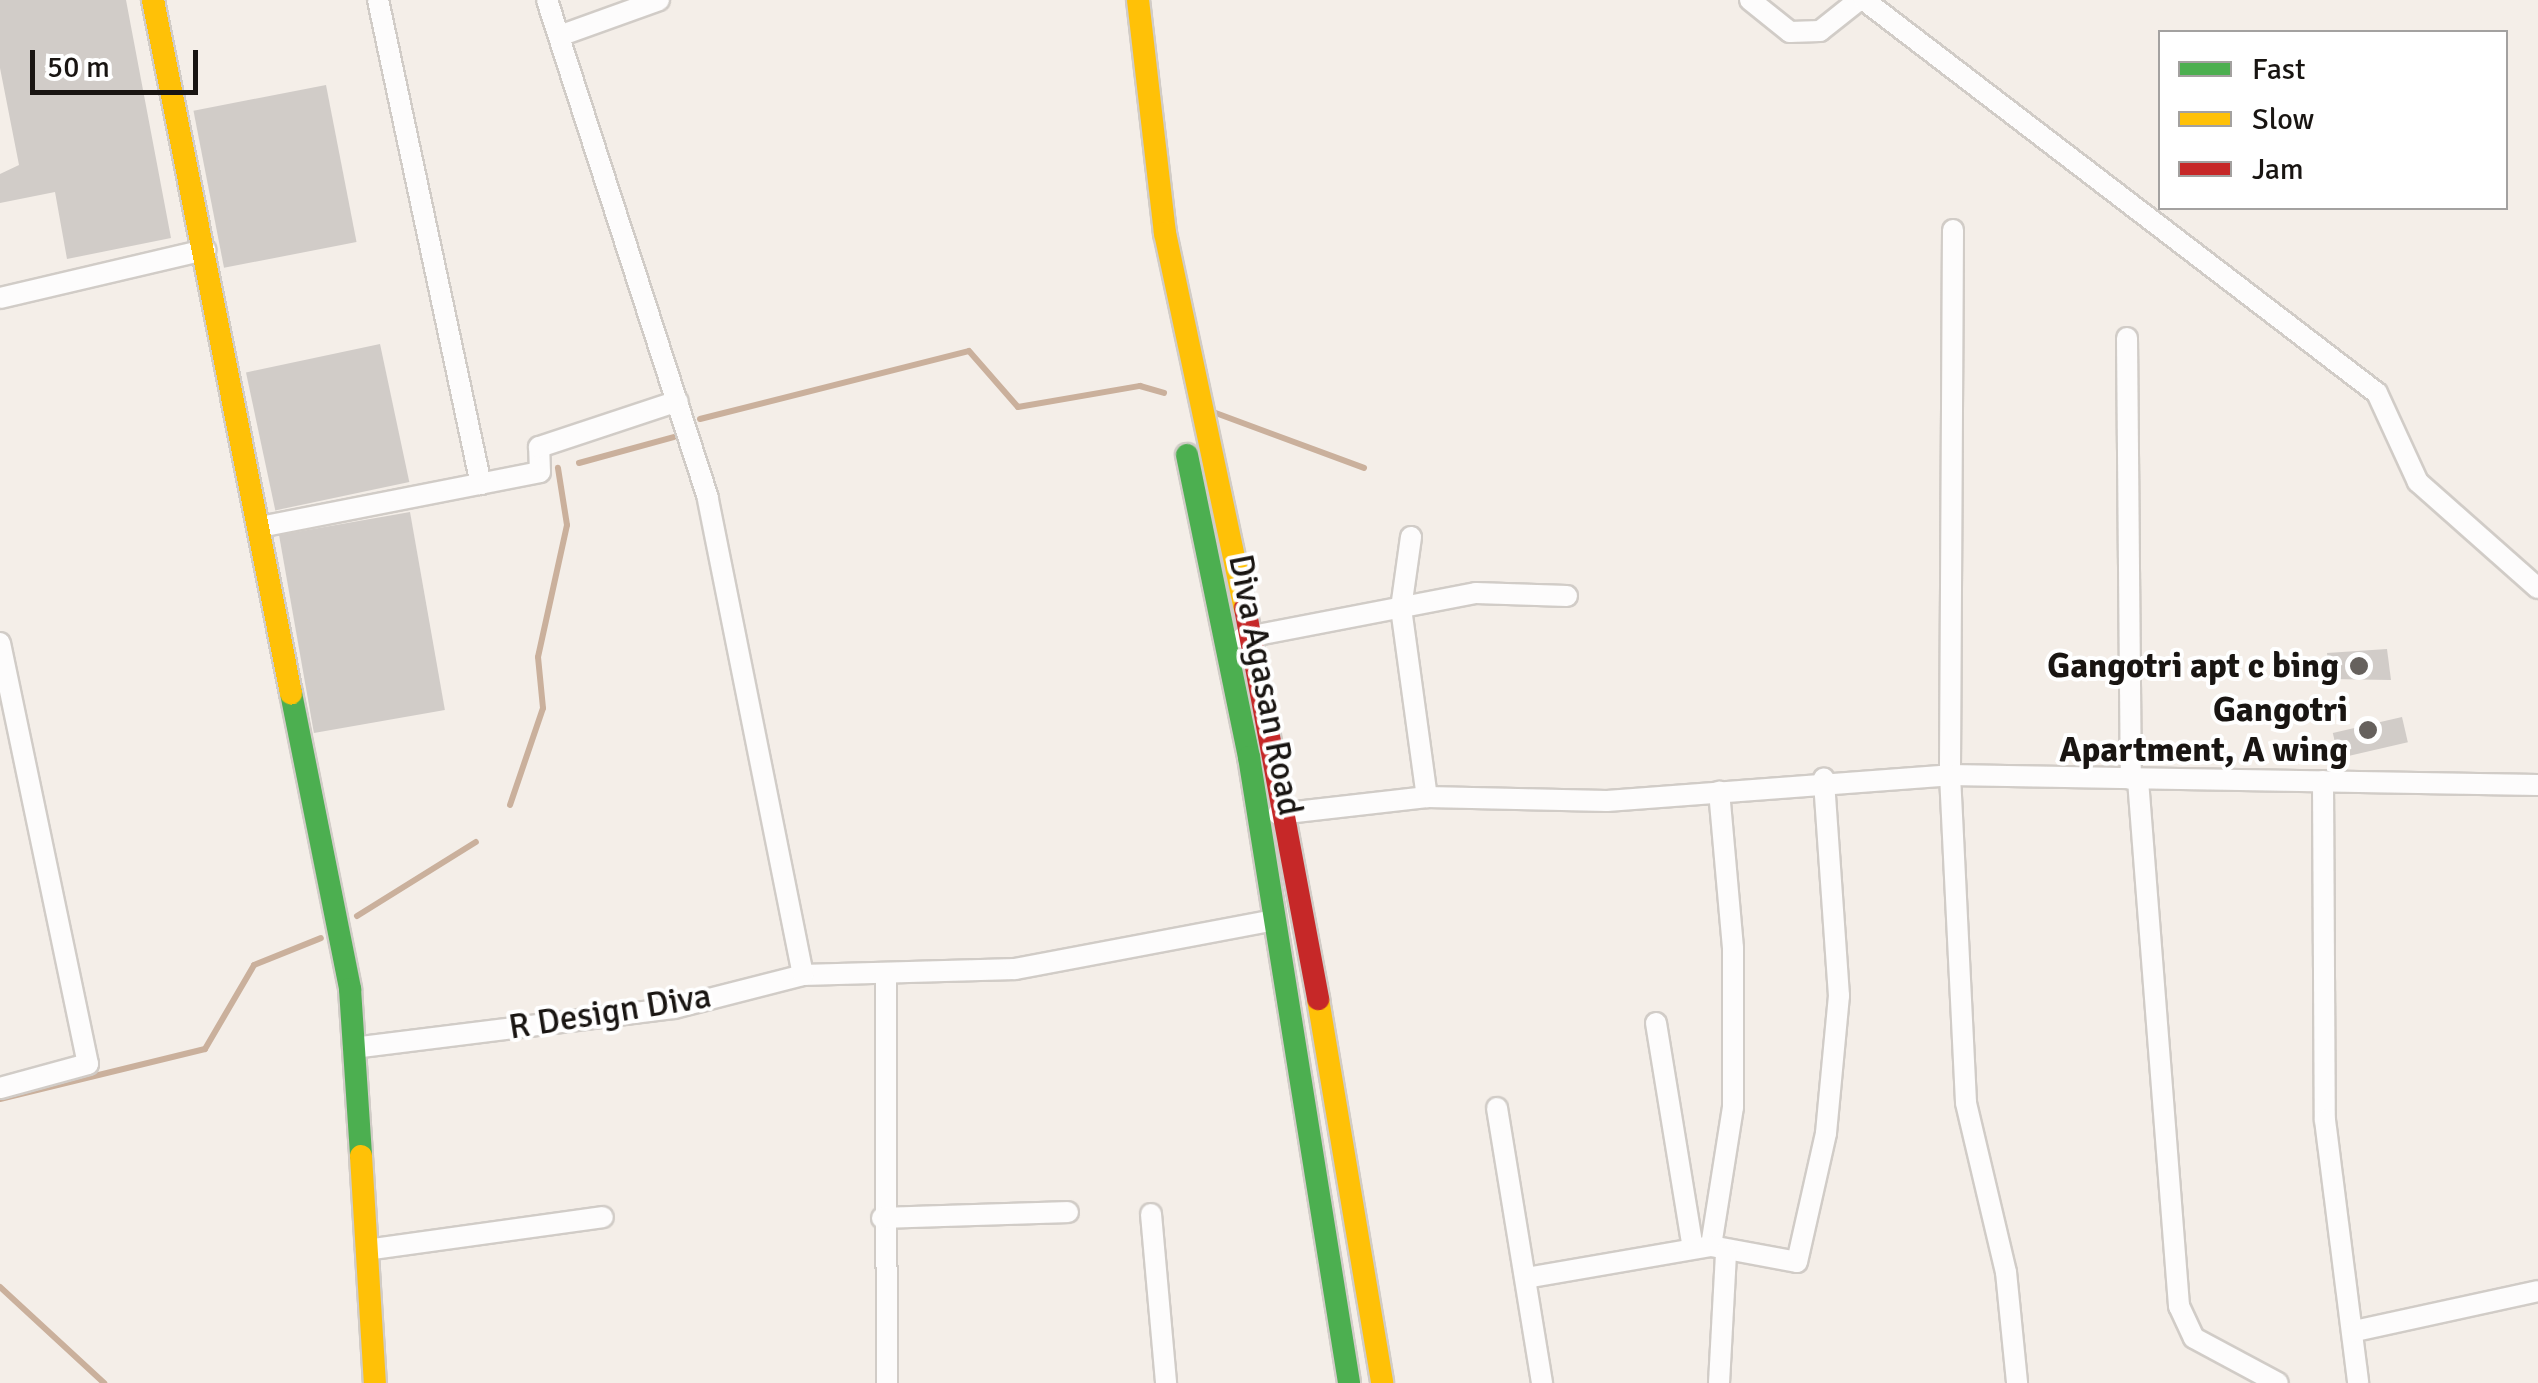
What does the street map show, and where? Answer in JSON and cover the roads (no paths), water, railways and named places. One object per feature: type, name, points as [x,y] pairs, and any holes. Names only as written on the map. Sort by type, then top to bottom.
[{"type":"street","points":[[152,0],[350,988],[375,1383]]},
{"type":"street","points":[[378,0],[481,484]]},
{"type":"street","points":[[547,0],[562,35],[708,498],[803,975]]},
{"type":"street","points":[[562,35],[660,0]]},
{"type":"street","name":"Diva Agasan Road","points":[[1121,0],[1139,182],[1220,640],[1256,816],[1270,921],[1349,1383]]},
{"type":"street","points":[[1138,0],[1165,233],[1287,813],[1382,1383]]},
{"type":"street","points":[[1750,0],[1790,32],[1820,31],[1861,0],[2377,392],[2418,482],[2538,588]]},
{"type":"street","points":[[1953,230],[1950,775],[1966,1103],[2006,1272],[2017,1383]]},
{"type":"street","points":[[0,298],[205,250]]},
{"type":"street","points":[[2127,338],[2135,779],[2179,1306],[2194,1338],[2278,1383]]},
{"type":"street","points":[[260,526],[540,472],[539,447],[678,401]]},
{"type":"street","points":[[1412,537],[1401,608],[1427,797]]},
{"type":"street","points":[[1220,640],[1250,638],[1476,592],[1567,596]]},
{"type":"street","points":[[0,644],[88,1064],[0,1088]]},
{"type":"street","points":[[1256,816],[1427,797],[1719,792],[1824,779],[1950,775],[2538,784]]},
{"type":"street","points":[[1526,1278],[1710,1249],[1798,1262],[1826,1133],[1839,996],[1824,779]]},
{"type":"street","points":[[2323,781],[2325,1120],[2355,1331],[2358,1383]]},
{"type":"street","points":[[1710,1249],[1733,1087],[1734,948],[1719,792]]},
{"type":"street","name":"R Design Diva","points":[[353,1048],[674,1008],[803,975],[886,976],[1015,968],[1270,921]]},
{"type":"street","points":[[886,976],[882,1218],[887,1383]]},
{"type":"street","points":[[1656,1023],[1710,1249],[1719,1383]]},
{"type":"street","points":[[1497,1108],[1542,1383]]},
{"type":"street","points":[[882,1218],[1068,1212]]},
{"type":"street","points":[[1151,1214],[1166,1383]]},
{"type":"street","points":[[366,1250],[604,1217]]},
{"type":"street","points":[[2355,1331],[2538,1291]]},
{"type":"waterway","points":[[700,419],[969,351],[1018,407],[1140,386],[1164,393]]},
{"type":"waterway","points":[[1213,412],[1364,468]]},
{"type":"waterway","points":[[579,463],[674,437]]},
{"type":"waterway","points":[[510,805],[543,708],[538,657],[567,525],[558,468]]},
{"type":"waterway","points":[[357,916],[476,842]]},
{"type":"waterway","points":[[0,1099],[205,1049],[254,965],[321,938]]},
{"type":"waterway","points":[[0,1287],[104,1383]]},
{"type":"place","name":"Gangotri apt c bing","points":[[2359,666]]},
{"type":"place","name":"Gangotri Apartment, A wing","points":[[2368,730]]}]
